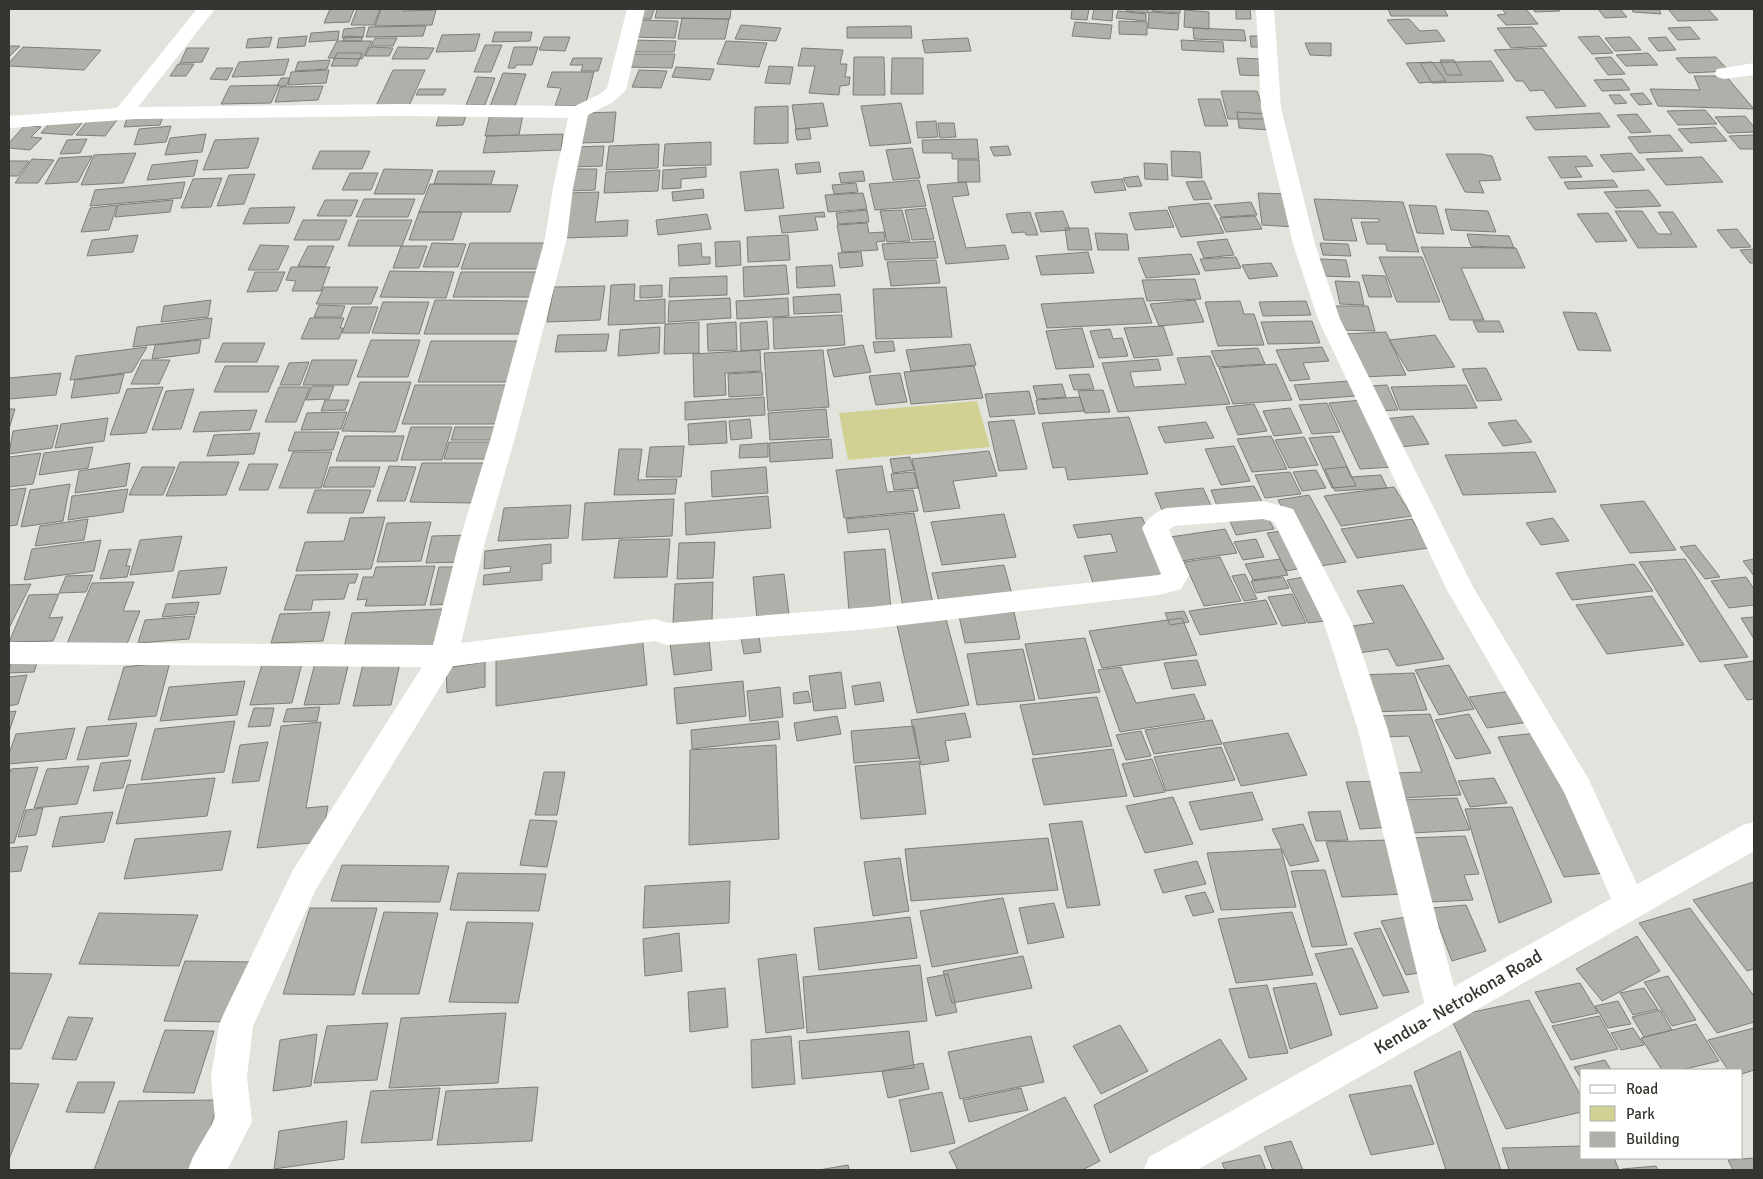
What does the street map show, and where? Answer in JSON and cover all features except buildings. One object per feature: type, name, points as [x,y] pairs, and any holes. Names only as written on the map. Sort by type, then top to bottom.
[{"type":"street","points":[[122,115],[206,9]]},
{"type":"street","points":[[9,122],[122,115],[398,110],[579,112],[587,106],[606,100],[616,90],[636,9]]},
{"type":"street","points":[[1265,9],[1271,108],[1304,244],[1329,319],[1461,590],[1577,788],[1630,904]]},
{"type":"street","points":[[1724,73],[1754,69]]},
{"type":"street","points":[[206,1170],[234,1122],[230,1069],[236,1025],[304,880],[444,656],[472,542],[504,434],[556,238],[563,188],[579,112]]},
{"type":"street","points":[[9,653],[444,656],[655,630],[668,634],[870,618],[1171,582],[1175,575],[1155,528],[1167,517],[1263,510],[1284,516],[1338,623],[1373,730],[1443,1010]]},
{"type":"street","name":"Kendua- Netrokona Road","points":[[1162,1170],[1754,835]]},
{"type":"green space","points":[[977,401],[990,447],[848,460],[839,413]]}]
